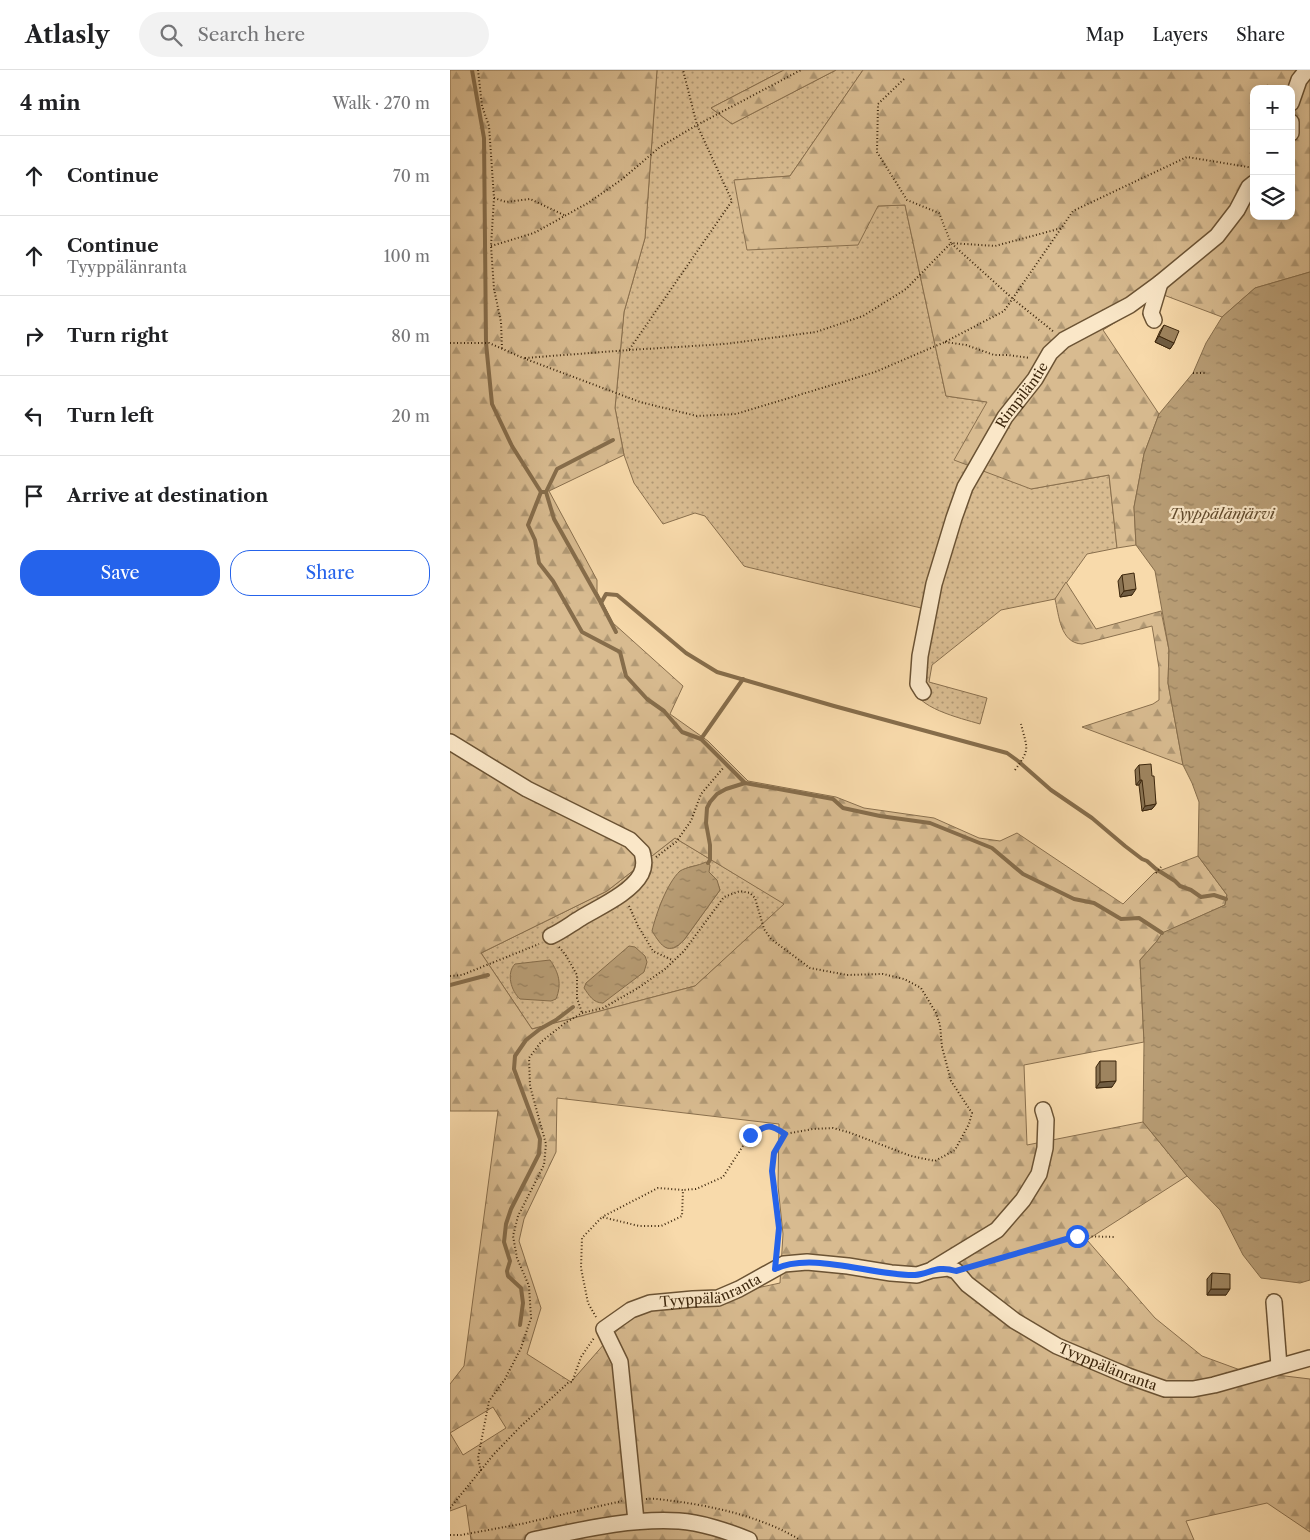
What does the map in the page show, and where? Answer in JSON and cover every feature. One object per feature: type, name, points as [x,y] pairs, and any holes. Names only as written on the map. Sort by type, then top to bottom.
[{"type":"street","points":[[1295,92],[1299,80],[1307,70]]},
{"type":"street","name":"Rimpiläntie","points":[[923,692],[918,684],[920,656],[934,584],[965,487],[1005,417],[1035,379],[1050,353],[1064,340],[1130,305],[1217,236],[1237,210],[1250,186]]},
{"type":"street","points":[[1154,320],[1151,313],[1160,283]]},
{"type":"street","points":[[450,742],[527,789],[630,840],[642,852],[644,866],[640,876],[629,888],[564,930],[551,936]]},
{"type":"street","points":[[932,1270],[997,1230],[1024,1200],[1039,1174],[1045,1148],[1046,1120],[1043,1110]]},
{"type":"street","name":"Tyyppälänranta","points":[[604,1329],[631,1310],[650,1303],[718,1298],[739,1289],[784,1264],[807,1262],[917,1275],[932,1270],[948,1268],[956,1271],[968,1284],[1015,1321],[1057,1346],[1128,1376],[1165,1389],[1214,1385],[1310,1358]]},
{"type":"street","points":[[1274,1302],[1279,1366]]},
{"type":"street","points":[[604,1329],[620,1362],[636,1521]]},
{"type":"street","points":[[533,1540],[611,1524],[636,1521],[680,1521],[729,1531],[749,1540]]},
{"type":"path","points":[[478,70],[482,106],[489,126],[494,198],[490,246],[494,289],[501,322],[502,350]]},
{"type":"path","points":[[629,350],[732,201],[697,125],[683,70]]},
{"type":"path","points":[[490,246],[534,233],[588,203],[622,180],[660,147],[697,125],[801,70]]},
{"type":"path","points":[[904,79],[878,104],[877,152],[907,200],[939,213],[951,243],[1013,299],[1064,340]]},
{"type":"path","points":[[450,343],[489,343],[502,350],[640,402],[697,416],[736,414],[875,372],[945,342],[1004,311],[1074,211],[1187,157],[1250,167]]},
{"type":"path","points":[[494,198],[506,202],[530,198],[565,216]]},
{"type":"path","points":[[523,358],[725,344],[816,332],[863,316],[906,289],[951,243],[995,246],[1062,228]]},
{"type":"path","points":[[945,342],[966,345],[994,355],[1008,354],[1046,361]]},
{"type":"path","points":[[1193,373],[1205,372]]},
{"type":"path","points":[[1015,770],[1028,750],[1021,724]]},
{"type":"path","points":[[644,866],[676,842],[691,821],[701,794],[724,767]]},
{"type":"path","points":[[1156,873],[1161,867]]},
{"type":"path","points":[[629,888],[628,903],[638,926],[653,951],[672,960]]},
{"type":"path","points":[[450,1508],[520,1426],[568,1383],[572,1382],[581,1357],[594,1338],[604,1329],[588,1303],[580,1268],[582,1238],[602,1217],[658,1188],[696,1189],[723,1177],[750,1135],[767,1126],[774,1126],[785,1134],[833,1128],[911,1156],[935,1162],[955,1150],[969,1124],[972,1112],[951,1081],[942,1047],[940,1024],[936,1013],[921,988],[904,979],[883,974],[847,974],[810,968],[771,939],[764,929],[755,898],[750,893],[740,891],[724,897],[684,951],[672,960],[665,969],[603,1008],[582,1013],[565,1022],[541,1042],[530,1058],[530,1086],[546,1144],[544,1165],[518,1216],[513,1236],[517,1258],[529,1286],[531,1318],[521,1348],[505,1379],[489,1401],[478,1458],[481,1470]]},
{"type":"path","points":[[450,976],[462,975],[535,946],[551,936],[565,954],[577,975],[577,998],[582,1013]]},
{"type":"path","points":[[775,1269],[779,1228],[772,1171],[774,1153],[785,1134]]},
{"type":"path","points":[[602,1217],[639,1226],[661,1226],[682,1216],[683,1190]]},
{"type":"path","points":[[956,1271],[1077,1236],[1115,1237]]},
{"type":"green space","points":[[450,70],[657,70],[645,238],[624,312],[615,408],[624,455],[549,491],[597,580],[597,592],[613,623],[683,686],[670,714],[708,741],[748,781],[836,797],[864,808],[934,818],[979,838],[1000,841],[1017,833],[1123,904],[1154,873],[1198,856],[1227,895],[1225,905],[1163,933],[1140,960],[1144,1042],[1024,1065],[1027,1145],[1143,1122],[1187,1176],[1087,1240],[1155,1318],[1202,1356],[1243,1371],[1310,1379],[1310,1532],[1267,1503],[1186,1521],[1194,1540],[471,1540],[466,1505],[450,1511],[450,1433],[450,1384],[464,1366],[498,1111],[450,1111]],"holes":[[[675,838],[784,904],[695,986],[532,1029],[481,953],[607,891]],[[557,1098],[779,1124],[778,1186],[783,1234],[780,1283],[637,1314],[612,1335],[571,1382],[527,1354],[541,1308],[519,1241],[524,1219],[556,1152]],[[493,1407],[506,1428],[463,1455],[450,1433]]]},
{"type":"green space","points":[[657,70],[784,70],[711,108],[732,124],[836,70],[863,70],[790,176],[735,180],[878,206],[905,205],[946,396],[987,402],[1031,489],[1109,475],[1117,548],[1087,554],[1055,599],[1001,610],[932,665],[929,682],[987,698],[980,724],[940,711],[921,700],[915,693],[912,685],[921,608],[744,566],[705,516],[695,513],[663,524],[634,483],[624,455],[615,408],[624,312],[645,238]]},
{"type":"green space","points":[[784,70],[836,70],[732,124],[711,108]]},
{"type":"green space","points":[[863,70],[1310,70],[1310,272],[1255,288],[1222,317],[1161,294],[1103,330],[1159,414],[1144,454],[1134,507],[1136,545],[1117,548],[1109,475],[1031,489],[954,460],[987,402],[946,396],[905,205],[878,206],[858,245],[747,250],[734,180],[790,176]]},
{"type":"green space","points":[[1066,582],[1096,629],[1161,611],[1169,650],[1168,683],[1183,765],[1082,727],[1153,704],[1159,700],[1159,668],[1152,626],[1082,644],[1069,639],[1062,627],[1055,599]]},
{"type":"green space","points":[[675,838],[785,904],[695,986],[532,1029],[481,953],[607,891]],"holes":[[[699,865],[714,878],[720,890],[684,940],[676,947],[665,947],[660,905],[670,885],[681,871]]]},
{"type":"water","name":"Tyyppälänjärvi","points":[[1310,272],[1310,1280],[1300,1283],[1261,1278],[1243,1255],[1220,1210],[1187,1176],[1143,1122],[1144,1042],[1140,960],[1162,933],[1225,905],[1227,895],[1198,856],[1199,802],[1183,765],[1168,683],[1169,650],[1155,571],[1136,545],[1134,507],[1144,454],[1159,414],[1193,373],[1206,343],[1222,317],[1255,288]]},
{"type":"water","points":[[706,862],[710,865],[709,872],[717,880],[720,890],[684,940],[674,948],[666,948],[652,931],[666,891],[680,871]]},
{"type":"water","points":[[629,946],[635,947],[645,956],[647,962],[644,972],[603,1003],[594,1000],[584,988],[586,983]]},
{"type":"water","points":[[550,960],[556,969],[559,979],[556,999],[551,1001],[520,999],[512,987],[510,977],[515,964]]},
{"type":"building","points":[[1164,325],[1179,331],[1174,343],[1159,336]]},
{"type":"building","points":[[1134,573],[1136,589],[1124,591],[1122,575]]},
{"type":"building","points":[[1151,764],[1156,804],[1145,806],[1139,765]]},
{"type":"building","points":[[1100,1061],[1116,1061],[1116,1081],[1100,1082]]},
{"type":"building","points":[[1212,1273],[1230,1274],[1230,1289],[1211,1289]]},
{"type":"waterway","points":[[472,70],[484,138],[486,343],[492,404],[512,446],[541,492],[546,492],[554,519],[601,603],[606,594],[617,595],[686,653],[717,672],[1007,753],[1051,790],[1092,818],[1125,846],[1180,886],[1191,890],[1201,897],[1214,895],[1226,899]]},
{"type":"waterway","points":[[546,492],[557,469],[613,440]]},
{"type":"waterway","points":[[541,492],[528,525],[535,540],[539,563],[553,581],[582,632],[620,652],[626,676],[647,699],[664,711],[682,732],[701,739]]},
{"type":"waterway","points":[[601,603],[616,632]]},
{"type":"waterway","points":[[743,679],[701,739],[745,783]]},
{"type":"waterway","points":[[708,863],[710,860],[710,845],[706,823],[707,808],[717,794],[745,783],[833,799],[843,808],[880,816],[930,823],[992,848],[1023,874],[1074,899],[1094,903],[1121,919],[1139,918],[1162,933]]},
{"type":"waterway","points":[[450,985],[488,975]]},
{"type":"waterway","points":[[520,1325],[523,1303],[521,1288],[508,1276],[507,1271],[510,1261],[504,1242],[506,1224],[511,1209],[539,1154],[540,1139],[514,1069],[515,1056],[526,1040],[573,1007]]},
{"type":"route","points":[[750,1135],[767,1126],[774,1126],[785,1134],[774,1153],[772,1171],[779,1228],[775,1269],[784,1264],[807,1262],[917,1275],[932,1270],[948,1268],[956,1271],[1077,1236]]}]
